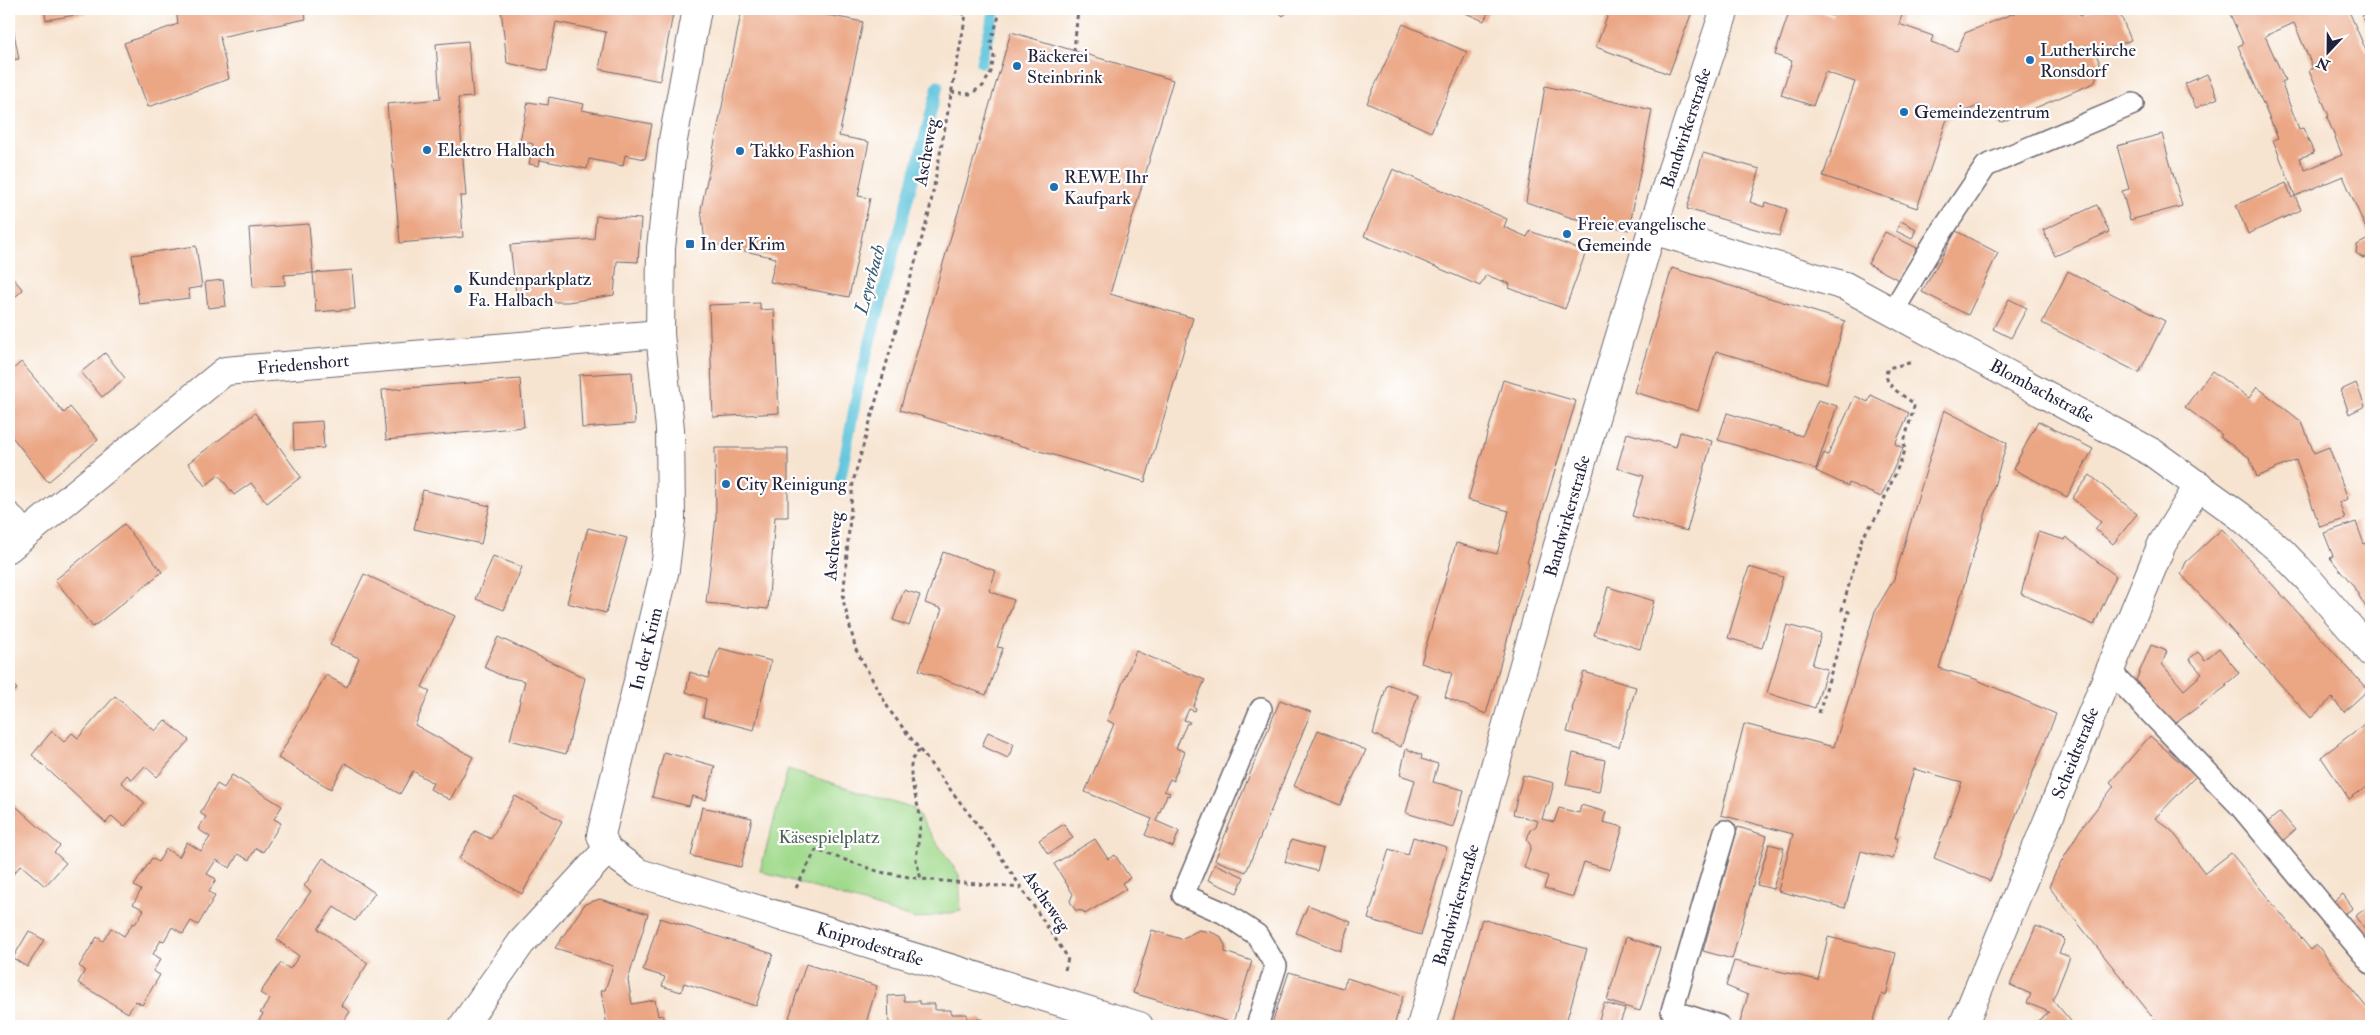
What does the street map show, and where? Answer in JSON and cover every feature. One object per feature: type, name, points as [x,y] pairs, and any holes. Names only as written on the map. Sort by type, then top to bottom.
[{"type":"street","name":"In der Krim","points":[[607,850],[601,835],[666,569],[671,519],[670,429],[660,334],[660,248],[673,140],[697,9]]},
{"type":"street","name":"Bandwirkerstraße","points":[[1421,1026],[1580,468],[1652,230],[1725,9]]},
{"type":"street","name":"Blombachstraße","points":[[1652,230],[1845,286],[2154,453],[2240,516],[2281,551],[2309,580],[2371,652]]},
{"type":"street","name":"Friedenshort","points":[[14,533],[225,371],[660,334]]},
{"type":"street","name":"Scheidtstraße","points":[[1963,1026],[2162,544],[2199,485]]},
{"type":"street","name":"Kniprodestraße","points":[[607,850],[639,873],[1139,1026]]},
{"type":"street","points":[[463,1026],[521,943],[607,850]]},
{"type":"lane","points":[[1893,311],[1934,243],[1986,166],[2132,104]]},
{"type":"lane","points":[[2109,670],[2240,806],[2371,963]]},
{"type":"lane","points":[[1257,1026],[1276,966],[1257,935],[1224,913],[1183,895],[1261,709]]},
{"type":"lane","points":[[1719,1026],[1672,1012],[1725,831]]},
{"type":"path","points":[[930,9],[966,14]]},
{"type":"path","name":"Ascheweg","points":[[967,9],[929,213],[853,482],[842,600],[856,650],[890,711],[993,845],[1068,958],[1056,1001]]},
{"type":"path","points":[[951,92],[970,94],[983,86],[991,72],[994,56],[990,45],[1001,9]]},
{"type":"path","points":[[1074,51],[1078,9]]},
{"type":"path","points":[[2148,9],[2149,11],[2153,9]]},
{"type":"path","points":[[1819,713],[1849,612],[1842,610],[1862,538],[1877,516],[1905,451],[1904,442],[1914,407],[1913,402],[1889,384],[1885,379],[1885,374],[1888,368],[1895,365],[1915,362],[1933,332]]},
{"type":"path","points":[[919,750],[911,761],[911,780],[921,819],[916,860],[921,880]]},
{"type":"path","points":[[776,916],[800,883],[816,850],[880,872],[921,880],[1022,888]]},
{"type":"green space","name":"Käsespielplatz","points":[[788,769],[914,809],[959,875],[961,911],[915,919],[760,871]]},
{"type":"building","points":[[44,9],[104,9],[105,10],[46,20]]},
{"type":"building","points":[[176,9],[304,9],[306,19],[220,37],[229,79],[148,107],[124,43],[178,24]]},
{"type":"building","points":[[501,9],[674,9],[660,81],[599,69],[606,32],[556,22],[547,71],[507,63]]},
{"type":"building","points":[[742,9],[797,9],[863,22],[839,136],[869,142],[858,196],[870,198],[849,297],[770,282],[776,258],[705,242],[701,209]]},
{"type":"building","points":[[1275,9],[1291,9],[1283,16]]},
{"type":"building","points":[[1456,9],[1490,9],[1484,21]]},
{"type":"building","points":[[1610,9],[1693,9],[1669,74],[1596,47]]},
{"type":"building","name":"Gemeindezentrum","points":[[1790,9],[1810,9],[1832,16],[1834,9],[1904,9],[1899,24],[1933,36],[1931,42],[1957,51],[1965,33],[2024,9],[2078,9],[2080,16],[2096,9],[2118,9],[2131,40],[2096,54],[2101,66],[2094,83],[2002,122],[1984,115],[1980,105],[1947,119],[1917,208],[1823,176],[1855,82],[1825,72],[1813,106],[1781,95],[1792,61],[1775,55]]},
{"type":"building","points":[[2228,9],[2348,9],[2371,62],[2371,254],[2363,258],[2356,253],[2357,245],[2370,238],[2343,176],[2295,196],[2273,140],[2278,138],[2238,46],[2243,44]],"holes":[[[2294,23],[2313,68],[2309,70],[2329,116],[2327,117],[2342,155],[2305,170],[2299,158],[2314,153],[2303,128],[2299,129],[2281,82],[2285,80],[2265,36]]]},
{"type":"building","points":[[2369,13],[2371,19],[2371,39],[2362,16]]},
{"type":"building","points":[[1403,24],[1467,52],[1431,132],[1367,103]]},
{"type":"building","points":[[13,28],[19,59],[9,60],[9,29]]},
{"type":"building","name":"REWE Ihr Kaufpark","points":[[1011,32],[1173,80],[1110,294],[1193,318],[1145,482],[900,410]]},
{"type":"building","name":"Elektro Halbach","points":[[468,41],[473,97],[458,98],[466,196],[460,196],[463,237],[400,243],[387,104],[440,99],[436,44]]},
{"type":"building","points":[[2207,74],[2218,98],[2196,108],[2185,84]]},
{"type":"building","points":[[1545,86],[1652,110],[1629,230],[1572,218],[1526,202]]},
{"type":"building","points":[[549,97],[584,104],[582,110],[652,124],[645,159],[625,155],[623,166],[589,159],[587,169],[540,160],[539,166],[529,164],[533,144],[520,141],[528,102],[548,105]]},
{"type":"building","points":[[2162,134],[2182,206],[2130,220],[2122,191],[2129,189],[2117,146]]},
{"type":"building","points":[[1703,153],[1760,169],[1750,202],[1764,207],[1765,202],[1787,209],[1779,236],[1687,209]]},
{"type":"building","points":[[1393,169],[1507,219],[1504,227],[1527,237],[1530,231],[1586,252],[1565,309],[1509,288],[1510,284],[1486,275],[1480,286],[1364,236]]},
{"type":"building","points":[[2286,183],[2292,198],[2295,196],[2301,210],[2248,234],[2236,205]]},
{"type":"building","points":[[2097,205],[2109,232],[2055,256],[2043,230]]},
{"type":"building","points":[[596,216],[641,219],[638,262],[617,261],[614,295],[568,302],[517,302],[510,245],[594,239]]},
{"type":"building","points":[[1901,221],[1916,229],[1912,239],[1896,231]]},
{"type":"building","points":[[309,224],[313,273],[284,275],[285,285],[253,287],[249,228]]},
{"type":"building","points":[[1956,231],[1998,253],[1968,315],[1922,292]]},
{"type":"building","points":[[1885,232],[1917,248],[1901,281],[1868,264]]},
{"type":"building","points":[[196,246],[202,287],[188,289],[190,298],[139,304],[132,255]]},
{"type":"building","points":[[1672,268],[1845,321],[1826,384],[1716,351],[1698,411],[1634,392]]},
{"type":"building","points":[[352,270],[355,309],[316,312],[313,273]]},
{"type":"building","points":[[2068,271],[2165,321],[2139,373],[2042,323]]},
{"type":"building","points":[[9,274],[23,290],[9,302]]},
{"type":"building","points":[[223,280],[226,306],[208,308],[205,282]]},
{"type":"building","points":[[2009,299],[2027,308],[2011,338],[1993,329]]},
{"type":"building","points":[[760,303],[760,310],[774,309],[779,413],[713,417],[709,305]]},
{"type":"building","points":[[105,353],[125,378],[102,397],[81,372]]},
{"type":"building","points":[[21,362],[64,413],[70,407],[98,440],[48,482],[9,433],[9,373]]},
{"type":"building","points":[[2212,371],[2249,398],[2257,387],[2302,422],[2314,453],[2329,447],[2348,499],[2339,502],[2345,519],[2320,527],[2296,460],[2257,477],[2250,458],[2220,437],[2222,435],[2185,407]]},
{"type":"building","points":[[632,372],[635,424],[582,428],[579,375]]},
{"type":"building","points":[[520,379],[524,427],[386,440],[382,390]]},
{"type":"building","points":[[1503,380],[1576,401],[1527,563],[1529,564],[1486,714],[1445,697],[1452,673],[1421,663],[1456,543],[1497,554],[1509,511],[1468,500]]},
{"type":"building","points":[[2356,383],[2365,406],[2349,414],[2341,390]]},
{"type":"building","points":[[1871,395],[1909,413],[1895,444],[1903,448],[1881,497],[1849,483],[1848,486],[1816,471],[1824,453],[1828,455],[1855,396],[1868,402]]},
{"type":"building","points":[[1818,400],[1837,406],[1816,469],[1718,440],[1727,413],[1802,436]]},
{"type":"building","points":[[1944,410],[2007,443],[1939,668],[1975,679],[2056,714],[1990,881],[1934,858],[1962,782],[1914,769],[1895,838],[1898,838],[1893,859],[1861,851],[1845,908],[1778,891],[1793,834],[1721,815],[1744,724],[1834,747],[1875,611],[1894,579]]},
{"type":"building","points":[[255,413],[301,477],[267,503],[251,483],[234,495],[219,475],[205,486],[188,463]]},
{"type":"building","points":[[322,421],[324,448],[294,450],[293,423]]},
{"type":"building","points":[[2038,421],[2093,449],[2067,497],[2013,469]]},
{"type":"building","points":[[1680,432],[1712,441],[1687,531],[1632,516],[1644,476],[1617,468],[1627,433],[1676,447]]},
{"type":"building","points":[[715,448],[788,448],[788,517],[775,517],[768,609],[706,603],[716,517]]},
{"type":"building","points":[[2090,475],[2137,514],[2113,544],[2095,529],[2101,522],[2072,498]]},
{"type":"building","points":[[423,490],[490,506],[481,544],[414,529]]},
{"type":"building","points":[[2356,522],[2364,544],[2371,542],[2371,616],[2352,584],[2330,558],[2333,556],[2324,533]]},
{"type":"building","points":[[124,524],[162,572],[93,627],[55,580]]},
{"type":"building","points":[[588,528],[627,538],[606,613],[567,603]]},
{"type":"building","points":[[2222,529],[2368,690],[2344,712],[2332,698],[2311,718],[2181,574],[2186,562]]},
{"type":"building","points":[[2038,532],[2065,540],[2066,537],[2116,576],[2094,625],[2021,594]]},
{"type":"building","points":[[943,552],[996,571],[989,591],[1014,600],[997,647],[1003,648],[986,695],[919,670],[942,609],[925,603]]},
{"type":"building","points":[[493,556],[522,567],[504,610],[476,599]]},
{"type":"building","points":[[1749,567],[1783,577],[1762,648],[1728,638]]},
{"type":"building","points":[[364,574],[455,616],[422,687],[430,691],[415,725],[473,757],[450,800],[430,789],[433,783],[413,771],[400,794],[345,763],[331,789],[278,758],[326,675],[347,687],[359,658],[330,645]]},
{"type":"building","points":[[1608,587],[1654,601],[1640,649],[1594,635]]},
{"type":"building","points":[[904,590],[920,595],[909,626],[893,620]]},
{"type":"building","points":[[1787,625],[1821,634],[1812,665],[1827,669],[1815,708],[1767,693]]},
{"type":"building","points":[[498,637],[585,678],[566,754],[510,740],[525,681],[502,676],[484,667]]},
{"type":"building","points":[[2151,645],[2167,651],[2162,664],[2184,690],[2202,674],[2189,659],[2198,652],[2205,660],[2219,648],[2239,673],[2225,685],[2227,686],[2173,725],[2136,680]]},
{"type":"building","points":[[719,648],[771,661],[754,730],[703,717],[706,699],[686,692],[690,672],[708,678]]},
{"type":"building","points":[[1136,651],[1205,680],[1193,707],[1196,708],[1195,711],[1189,709],[1184,720],[1190,722],[1189,724],[1187,723],[1176,748],[1185,752],[1174,781],[1170,779],[1164,791],[1170,793],[1169,796],[1167,795],[1156,821],[1179,831],[1173,847],[1145,835],[1152,819],[1085,792],[1114,724],[1107,720]]},
{"type":"building","points":[[1584,672],[1636,687],[1619,747],[1567,732]]},
{"type":"building","points":[[9,679],[17,689],[9,696]]},
{"type":"building","points":[[1387,684],[1418,695],[1401,747],[1373,734]]},
{"type":"building","points":[[115,696],[155,731],[165,720],[189,740],[157,777],[145,766],[132,780],[127,775],[121,782],[145,803],[124,827],[112,816],[106,823],[32,755],[52,731],[64,742],[72,733],[78,738]]},
{"type":"building","points":[[1280,700],[1311,712],[1246,872],[1215,860]]},
{"type":"building","points":[[2371,719],[2371,784],[2349,799],[2321,757]]},
{"type":"building","points":[[1318,730],[1366,750],[1340,805],[1294,786]]},
{"type":"building","points":[[988,732],[1014,744],[1008,758],[982,746]]},
{"type":"building","points":[[2150,736],[2196,776],[2155,818],[2171,830],[2205,873],[2231,853],[2311,950],[2317,945],[2371,1013],[2371,1026],[2160,1026],[2049,887],[2080,830],[2114,786],[2110,782]]},
{"type":"building","points":[[1406,749],[1422,755],[1421,759],[1438,764],[1433,782],[1464,790],[1453,827],[1406,813],[1415,780],[1400,775]]},
{"type":"building","points":[[664,752],[715,766],[706,800],[692,796],[689,806],[652,797]]},
{"type":"building","points":[[1573,753],[1605,760],[1599,792],[1566,785]]},
{"type":"building","points":[[232,775],[282,806],[274,819],[281,823],[263,852],[256,848],[249,860],[238,854],[230,868],[216,860],[207,874],[216,879],[209,892],[215,896],[198,925],[191,921],[183,934],[172,927],[164,941],[161,940],[153,954],[161,959],[153,971],[160,975],[142,1005],[136,1001],[128,1013],[78,983],[85,970],[79,966],[97,937],[103,941],[111,928],[124,936],[133,923],[135,924],[144,910],[133,904],[141,890],[134,886],[152,858],[158,862],[166,849],[179,857],[187,842],[201,851],[210,837],[198,829],[206,817],[200,813],[217,784],[224,788]]},
{"type":"building","points":[[1523,775],[1554,783],[1542,819],[1554,822],[1559,808],[1579,813],[1581,805],[1606,812],[1603,822],[1623,827],[1610,870],[1584,862],[1573,897],[1544,888],[1548,876],[1524,868],[1531,846],[1527,840],[1530,830],[1536,826],[1538,821],[1513,814]]},
{"type":"building","points":[[515,796],[562,821],[522,894],[459,859],[475,831],[491,839]]},
{"type":"building","points":[[9,800],[60,846],[54,852],[66,863],[45,886],[21,865],[9,879]]},
{"type":"building","points":[[702,807],[752,818],[741,867],[691,856]]},
{"type":"building","points":[[2280,812],[2295,830],[2277,846],[2262,827]]},
{"type":"building","points":[[1064,824],[1073,838],[1048,854],[1039,840]]},
{"type":"building","points":[[1738,827],[1767,836],[1732,959],[1703,951]]},
{"type":"building","points":[[1413,837],[1447,847],[1421,935],[1368,919],[1389,849],[1408,855]]},
{"type":"building","points":[[1095,839],[1108,859],[1115,855],[1130,878],[1122,883],[1126,889],[1085,914],[1083,911],[1075,910],[1070,901],[1073,894],[1054,864]]},
{"type":"building","points":[[1291,840],[1323,849],[1317,871],[1285,862]]},
{"type":"building","points":[[1769,844],[1784,848],[1773,889],[1757,885]]},
{"type":"building","points":[[323,858],[375,893],[355,921],[334,907],[318,929],[368,963],[341,1005],[350,1012],[340,1026],[255,1026],[263,1014],[260,1013],[270,999],[260,993],[281,963],[290,969],[299,956],[277,940],[311,891],[304,886]]},
{"type":"building","points":[[1215,864],[1244,877],[1237,893],[1208,880]]},
{"type":"building","points":[[2343,894],[2353,908],[2341,917],[2330,904]]},
{"type":"building","points":[[600,899],[648,914],[628,980],[632,1004],[655,1000],[658,1016],[663,1015],[665,1026],[607,1026],[601,990],[605,990],[613,966],[555,948],[585,904]]},
{"type":"building","points":[[1308,905],[1351,922],[1340,951],[1296,933]]},
{"type":"building","points":[[2371,905],[2371,938],[2355,916]]},
{"type":"building","points":[[660,918],[773,954],[756,1006],[684,983],[681,992],[662,986],[665,977],[643,970]]},
{"type":"building","points":[[1482,919],[1587,949],[1565,1026],[1459,1026],[1452,1024]]},
{"type":"building","points":[[2036,926],[2061,936],[2065,940],[2059,953],[2070,957],[2053,1000],[2075,1026],[2031,1026],[2049,1012],[2027,1003],[2031,994],[2010,985]]},
{"type":"building","points":[[1152,930],[1181,939],[1199,930],[1211,932],[1220,936],[1225,945],[1225,952],[1252,961],[1233,1023],[1133,993]]},
{"type":"building","points":[[29,931],[44,940],[27,967],[13,958]]},
{"type":"building","points":[[1626,937],[1660,948],[1640,1011],[1607,1001]]},
{"type":"building","points":[[1828,937],[1896,953],[1886,996],[1882,994],[1872,1026],[1739,1026],[1748,995],[1726,986],[1734,961],[1818,980]]},
{"type":"building","points":[[806,964],[877,986],[865,1026],[817,1026],[789,1018]]},
{"type":"building","points":[[1289,972],[1343,988],[1347,978],[1403,996],[1394,1026],[1271,1026]]},
{"type":"building","points":[[904,995],[904,1001],[920,1001],[920,1004],[935,1004],[935,1010],[951,1010],[951,1014],[967,1014],[967,1019],[982,1019],[982,1024],[997,1024],[997,1026],[889,1026],[888,996]]},
{"type":"building","points":[[1604,1003],[1625,1009],[1619,1026],[1597,1026]]},
{"type":"waterway","name":"Leyerbach","points":[[981,62],[995,9]]},
{"type":"waterway","name":"Leyerbach","points":[[840,482],[859,383],[938,86]]},
{"type":"place","name":"Lutherkirche Ronsdorf","points":[[2030,60]]},
{"type":"place","name":"Bäckerei Steinbrink","points":[[1017,66]]},
{"type":"place","name":"Gemeindezentrum","points":[[1904,112]]},
{"type":"place","name":"Elektro Halbach","points":[[427,150]]},
{"type":"place","name":"Takko Fashion","points":[[740,151]]},
{"type":"place","name":"REWE Ihr Kaufpark","points":[[1054,187]]},
{"type":"place","name":"Freie evangelische Gemeinde","points":[[1567,234]]},
{"type":"place","name":"In der Krim","points":[[690,244]]},
{"type":"place","name":"Kundenparkplatz Fa. Halbach","points":[[458,289]]},
{"type":"place","name":"City Reinigung","points":[[726,484]]}]
